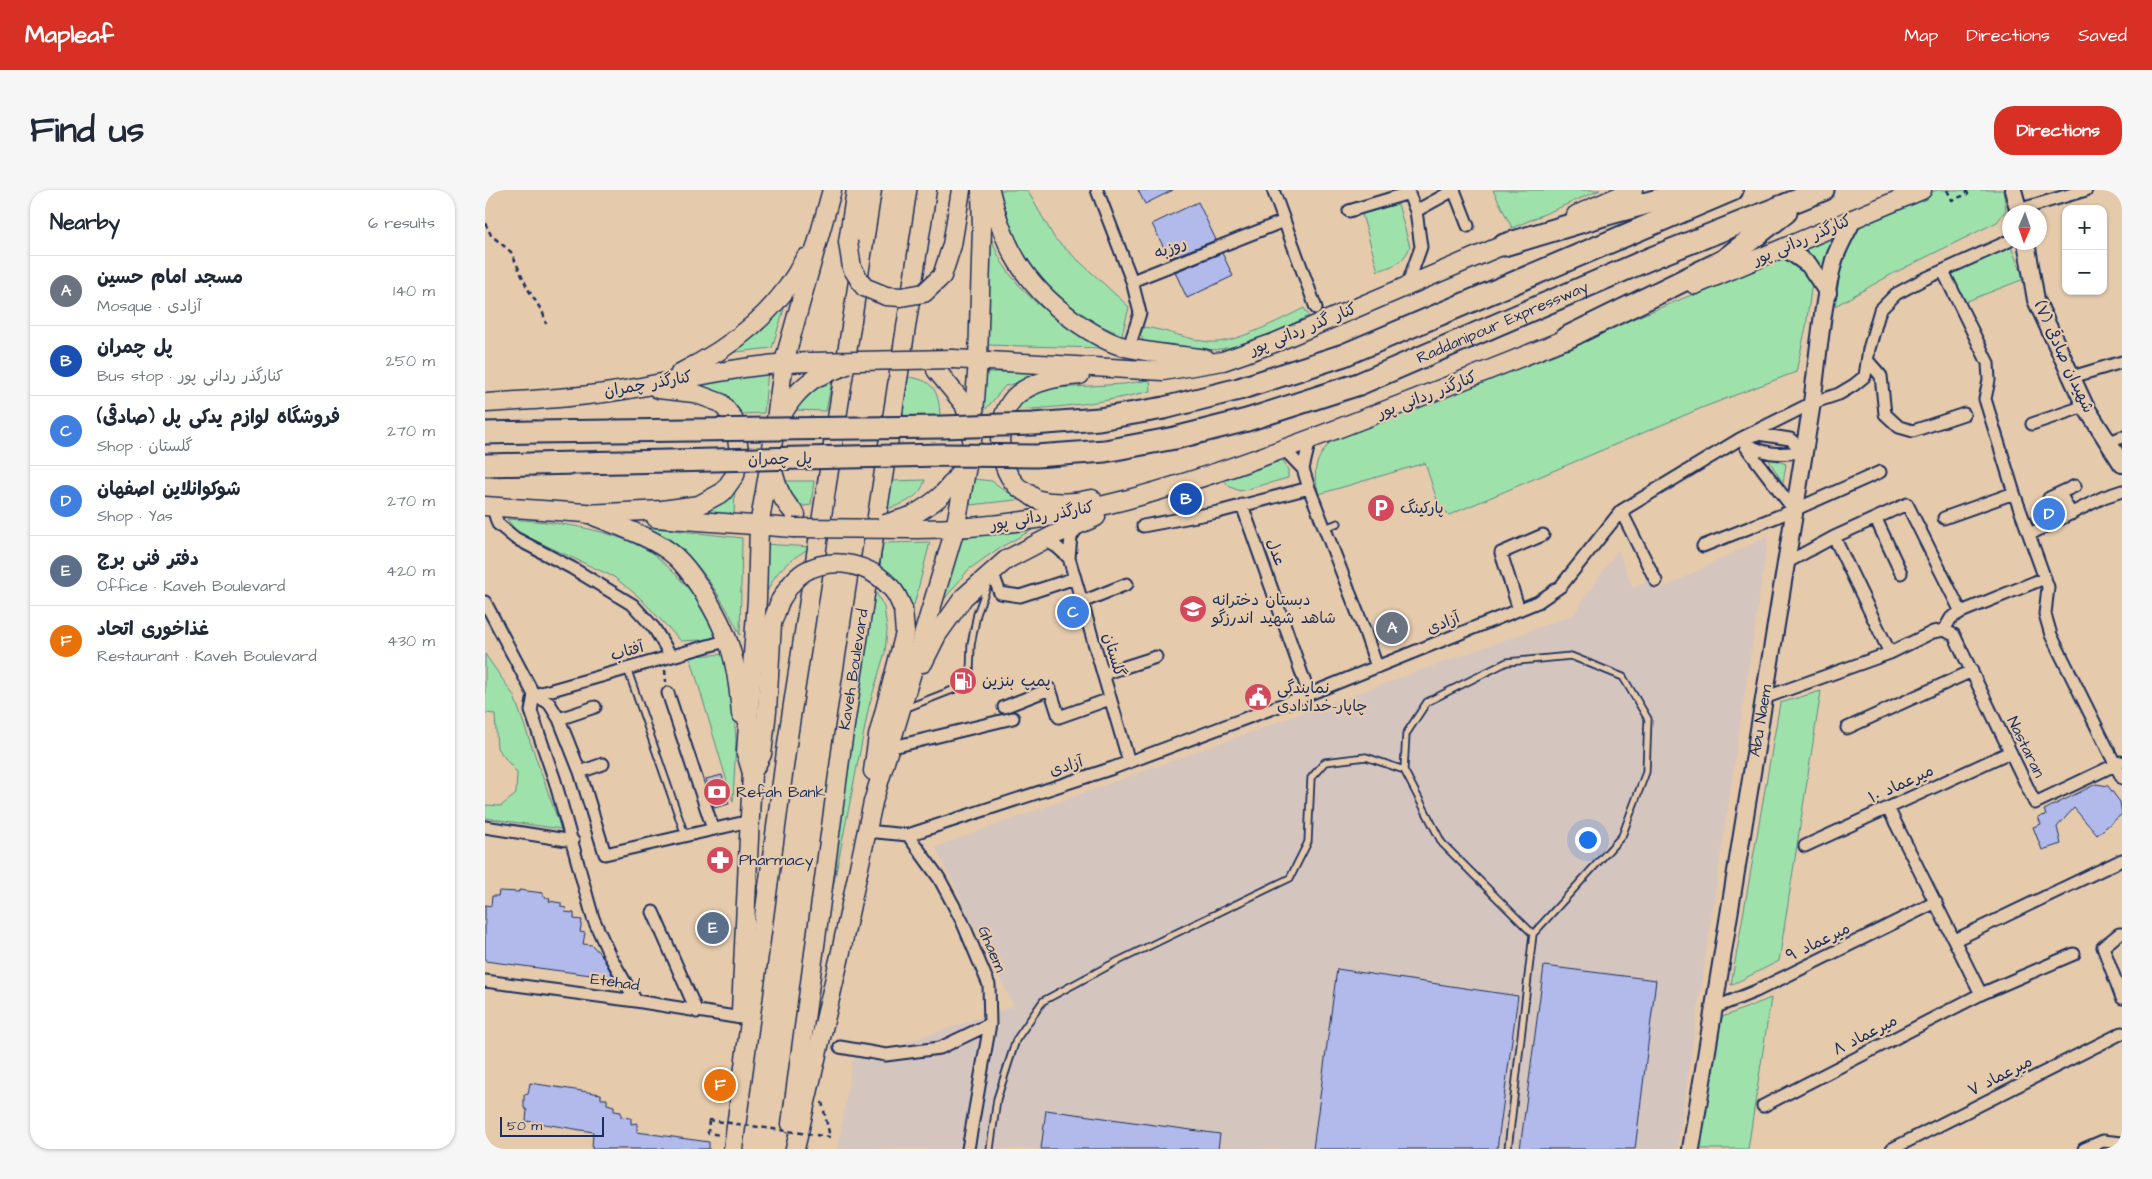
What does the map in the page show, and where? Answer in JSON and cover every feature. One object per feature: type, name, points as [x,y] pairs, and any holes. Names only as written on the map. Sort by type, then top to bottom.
[{"type":"highway","points":[[1503,245],[1695,190]]},
{"type":"highway","name":"Raddanipour Expressway","points":[[1164,408],[1257,384],[1344,355],[1732,190]]},
{"type":"highway","points":[[1567,338],[1723,261],[1815,194]]},
{"type":"highway","name":"Raddanipour Expressway","points":[[1175,438],[1247,420],[1359,384],[1654,258],[1815,194]]},
{"type":"highway","name":"پل چمران","points":[[485,433],[943,427],[1033,424],[1099,419],[1164,408]]},
{"type":"highway","name":"پل چمران","points":[[485,465],[942,455],[1035,456],[1105,451],[1175,438]]},
{"type":"main road","points":[[739,1099],[752,773],[747,753],[757,599],[759,526],[784,362],[832,190]]},
{"type":"main road","points":[[856,190],[849,242],[852,268],[864,287],[887,296],[901,297],[924,293],[942,276],[952,245],[961,190]]},
{"type":"main road","points":[[733,1149],[789,737],[872,190]]},
{"type":"main road","name":"Kaveh Boulevard","points":[[787,1149],[842,744],[927,190]]},
{"type":"main road","points":[[795,1149],[840,956],[866,831],[955,529],[973,431],[978,360],[982,228],[981,190]]},
{"type":"main road","points":[[990,190],[997,222],[1014,258],[1035,287],[1061,311],[1090,332],[1119,346],[1223,361]]},
{"type":"main road","name":"کنار گذر ردانی پور","points":[[897,360],[978,360],[1163,371],[1223,361],[1274,343],[1633,190]]},
{"type":"main road","name":"کنارگذر ردانی پور","points":[[912,522],[955,529],[986,527],[1066,515],[1204,478],[1483,374],[1922,190]]},
{"type":"main road","points":[[2013,190],[2017,205]]},
{"type":"main road","points":[[639,387],[681,372],[713,355],[727,346],[772,307],[795,278],[825,218]]},
{"type":"main road","name":"Abu Naem","points":[[1691,1149],[1812,403],[1828,293],[1834,260],[1854,218]]},
{"type":"main road","points":[[1785,248],[1809,265],[1828,293]]},
{"type":"main road","name":"شهیدان صادقی (۷)","points":[[2028,250],[2037,300],[2085,406],[2107,444],[2122,464]]},
{"type":"main road","points":[[774,432],[787,406],[813,370],[857,360],[897,360],[936,370],[963,404],[973,431]]},
{"type":"main road","name":"کنارگذر چمران","points":[[485,403],[546,399],[639,387],[708,373],[784,362],[813,370]]},
{"type":"main road","points":[[1163,371],[1059,377],[1035,383],[1017,394],[1008,408],[1000,431],[1003,462],[1016,485],[1038,500],[1076,503],[1204,478]]},
{"type":"main road","points":[[589,514],[662,510],[699,505],[723,492],[735,475],[739,450],[733,418],[721,403],[694,392],[639,387]]},
{"type":"main road","points":[[770,462],[777,488],[794,522]]},
{"type":"main road","points":[[489,506],[759,526],[794,522],[844,529],[870,529],[912,522],[946,491],[967,462]]},
{"type":"main road","points":[[900,711],[937,635],[964,597],[1006,560],[1044,540],[1107,512],[1171,492],[1204,478]]},
{"type":"main road","points":[[589,514],[653,541],[675,556],[695,580],[715,611],[729,640],[738,674],[741,715],[749,736]]},
{"type":"main road","points":[[752,773],[762,754],[767,710],[772,623],[779,601],[791,584],[805,572],[823,565],[838,562],[859,566],[879,576],[893,590],[903,609],[905,633],[877,736],[866,831]]},
{"type":"street","points":[[1097,190],[1132,281],[1140,313],[1129,347]]},
{"type":"street","points":[[1273,190],[1316,308]]},
{"type":"street","points":[[1416,211],[1454,190],[1469,226]]},
{"type":"street","points":[[2037,205],[2086,190]]},
{"type":"street","points":[[1349,211],[1408,192],[1416,211],[1421,246],[1407,286]]},
{"type":"street","name":"روزبه","points":[[1132,281],[1285,222]]},
{"type":"street","name":"آزادی","points":[[866,831],[908,835],[1129,762],[1309,694],[1538,602],[1561,586],[1621,512],[1740,439],[1812,403],[1839,394],[1854,386],[1865,376],[1869,349],[1880,310],[1896,294],[1922,280],[2002,244]]},
{"type":"street","points":[[1943,272],[1988,363],[1989,380],[1985,399],[2014,493],[2048,587],[2045,614],[2051,635],[2119,763],[2122,778]]},
{"type":"street","points":[[1868,362],[1881,376],[1885,414],[1899,427],[1913,431],[1964,414]]},
{"type":"street","points":[[2072,377],[2122,362]]},
{"type":"street","points":[[2032,424],[2085,406]]},
{"type":"street","points":[[1740,439],[1758,434],[1791,439],[1804,451]]},
{"type":"street","points":[[2107,444],[2122,437]]},
{"type":"street","points":[[1303,468],[1310,439]]},
{"type":"street","points":[[1740,439],[1753,449],[1783,455],[1804,451]]},
{"type":"street","points":[[1740,439],[1794,510]]},
{"type":"street","points":[[1284,449],[1303,468],[1377,667]]},
{"type":"street","points":[[1703,546],[1794,510],[1880,472]]},
{"type":"street","points":[[2071,514],[2054,495],[2075,486]]},
{"type":"street","points":[[1143,526],[1218,512],[1309,488]]},
{"type":"street","points":[[2030,534],[2122,491]]},
{"type":"street","points":[[1944,518],[2014,493]]},
{"type":"street","points":[[1786,562],[1834,537],[1907,504],[1961,612]]},
{"type":"street","name":"عدل","points":[[1242,505],[1309,694]]},
{"type":"street","points":[[489,506],[499,524],[515,538],[581,572],[633,605],[654,628],[667,657]]},
{"type":"street","points":[[1621,512],[1656,581]]},
{"type":"street","points":[[1876,518],[1901,573]]},
{"type":"street","points":[[1069,558],[1071,537],[1080,524]]},
{"type":"street","points":[[1519,610],[1501,553],[1543,535]]},
{"type":"street","points":[[1834,537],[1890,653]]},
{"type":"street","points":[[1044,540],[1057,547],[1069,558]]},
{"type":"street","name":"گلستان","points":[[1069,558],[1129,762]]},
{"type":"street","points":[[992,572],[1000,593],[1020,596],[1075,578]]},
{"type":"street","points":[[1764,698],[1890,653],[1933,632],[1944,630],[1951,618],[1961,612],[2045,578]]},
{"type":"street","points":[[1082,602],[1127,584]]},
{"type":"street","points":[[485,602],[534,695],[549,703],[559,719],[580,772],[605,854],[750,822]]},
{"type":"street","name":"Nastaran","points":[[1944,630],[1955,635],[2035,803],[2119,763]]},
{"type":"street","name":"آفتاب","points":[[534,695],[729,640]]},
{"type":"street","points":[[1103,674],[1156,657]]},
{"type":"street","points":[[1847,728],[1972,671]]},
{"type":"street","points":[[1004,706],[1050,690],[1059,718],[1110,699]]},
{"type":"street","points":[[668,693],[713,829]]},
{"type":"street","points":[[534,695],[531,711],[573,841],[581,878],[593,918],[610,956],[636,1001]]},
{"type":"street","points":[[559,719],[595,707]]},
{"type":"street","points":[[889,748],[1013,718]]},
{"type":"street","name":"میرعماد ۱۰","points":[[1805,846],[2010,752]]},
{"type":"street","points":[[580,772],[603,764]]},
{"type":"street","points":[[1888,808],[1981,994]]},
{"type":"street","points":[[485,827],[573,841]]},
{"type":"street","name":"Ghaem","points":[[908,835],[939,878],[963,921],[989,985],[990,1024],[968,1149]]},
{"type":"street","points":[[1955,940],[2122,860]]},
{"type":"street","name":"میرعماد ۹","points":[[1714,1008],[1756,990],[1936,902]]},
{"type":"street","points":[[653,912],[697,1012]]},
{"type":"street","points":[[2122,934],[2119,934],[2103,946],[2122,998]]},
{"type":"street","name":"میرعماد ۸","points":[[1763,1106],[1981,994],[2074,954]]},
{"type":"street","name":"Etehad","points":[[485,981],[636,1001],[741,1018]]},
{"type":"street","points":[[841,1048],[885,1055],[940,1048],[990,1024]]},
{"type":"street","name":"میرعماد ۷","points":[[1892,1149],[2122,1033]]},
{"type":"street","points":[[2084,1149],[2103,1142],[2122,1143]]},
{"type":"lane","points":[[1325,528],[1338,523]]},
{"type":"lane","points":[[900,711],[955,689],[970,672],[971,645],[977,614],[992,572]]},
{"type":"lane","points":[[1507,1149],[1533,934],[1621,836],[1646,772],[1648,719],[1623,677],[1571,656],[1507,662],[1427,702],[1406,734],[1404,770],[1442,843],[1533,934]]},
{"type":"lane","points":[[627,668],[685,835]]},
{"type":"lane","points":[[990,1149],[997,1099],[1016,1040],[1043,1001],[1110,964],[1290,878],[1308,842],[1311,778],[1325,762],[1366,757],[1404,770]]},
{"type":"path","points":[[1947,190],[1952,200],[1967,194],[1966,190]]},
{"type":"path","points":[[485,223],[491,235],[511,252],[528,289],[543,313],[546,324]]},
{"type":"path","points":[[667,657],[668,693]]},
{"type":"path","points":[[708,1133],[709,1120],[830,1137],[822,1102]]},
{"type":"shaded area","points":[[1768,536],[1677,1149],[838,1149],[852,1061],[1014,1006],[935,847],[1573,615],[1618,550],[1633,588],[1649,580],[1655,592]]},
{"type":"green space","points":[[997,190],[1027,190],[1055,239],[1129,307],[1122,335],[1086,319],[1051,291],[1020,254],[1004,218]]},
{"type":"green space","points":[[1493,190],[1600,190],[1512,228]]},
{"type":"green space","points":[[1937,190],[2003,190],[2005,205],[2002,205],[2002,215],[1997,222],[1894,273],[1835,306],[1840,272],[1848,248],[1861,224]]},
{"type":"green space","points":[[1398,204],[1410,247],[1404,257],[1397,263],[1378,271],[1362,214]]},
{"type":"green space","points":[[987,228],[1002,263],[1025,292],[1049,314],[1103,348],[986,345]]},
{"type":"green space","points":[[1842,230],[1825,283],[1816,263],[1801,246]]},
{"type":"green space","points":[[1998,241],[2002,243],[2002,250],[2012,250],[2024,279],[1962,303],[1948,265],[1973,251]]},
{"type":"green space","points":[[1783,258],[1799,265],[1812,281],[1806,327],[1796,372],[1704,407],[1449,515],[1438,503],[1425,463],[1319,494],[1316,466],[1321,454],[1331,441]]},
{"type":"green space","points":[[787,299],[772,348],[726,353]]},
{"type":"green space","points":[[1304,308],[1309,316],[1257,339],[1230,347],[1203,350],[1145,344],[1140,334],[1144,327],[1201,341],[1219,342],[1231,340],[1257,330]]},
{"type":"green space","points":[[768,370],[764,413],[740,414],[724,398],[689,383]]},
{"type":"green space","points":[[983,372],[1059,372],[1005,386],[981,415]]},
{"type":"green space","points":[[906,377],[923,380],[933,388],[938,400],[940,417],[903,417]]},
{"type":"green space","points":[[832,380],[826,411],[793,410],[810,389]]},
{"type":"green space","points":[[1150,380],[1151,391],[1134,395],[1083,404],[1014,410],[1025,398],[1040,389],[1124,384]]},
{"type":"green space","points":[[1281,456],[1288,470],[1288,478],[1240,491],[1230,487],[1223,479]]},
{"type":"green space","points":[[1767,457],[1786,464],[1783,483]]},
{"type":"green space","points":[[973,479],[992,481],[1007,492],[1024,499],[970,505]]},
{"type":"green space","points":[[925,480],[916,496],[887,509],[891,481]]},
{"type":"green space","points":[[782,481],[814,481],[811,505],[804,506],[793,499]]},
{"type":"green space","points":[[735,485],[734,515],[683,513]]},
{"type":"green space","points":[[507,519],[563,524],[599,531],[651,552],[692,592],[724,639],[681,641],[638,596],[614,577],[517,532]]},
{"type":"green space","points":[[637,526],[742,538],[740,635],[730,614],[691,559],[673,545]]},
{"type":"green space","points":[[1032,530],[999,548],[968,570],[938,607],[959,538]]},
{"type":"green space","points":[[930,542],[914,605],[906,603],[895,578],[880,566],[883,543]]},
{"type":"green space","points":[[764,544],[811,547],[787,564],[775,576],[763,603]]},
{"type":"green space","points":[[873,587],[884,607],[887,630],[885,652],[869,706],[821,948],[856,716]]},
{"type":"green space","points":[[485,654],[514,696],[561,829],[485,818],[485,805],[501,806],[516,794],[517,773],[497,748],[495,714],[485,713]]},
{"type":"green space","points":[[730,654],[736,740],[733,802],[690,656]]},
{"type":"green space","points":[[1821,691],[1779,961],[1731,985],[1780,703]]},
{"type":"green space","points":[[1771,998],[1748,1149],[1698,1149],[1720,1018]]},
{"type":"building","points":[[1138,190],[1173,190],[1145,204]]},
{"type":"building","points":[[1198,202],[1216,240],[1169,258],[1152,224]]},
{"type":"building","points":[[1222,253],[1233,276],[1187,298],[1175,272]]},
{"type":"building","name":"Refah Bank","points":[[722,775],[729,804],[714,808],[706,779]]},
{"type":"building","points":[[2096,784],[2108,786],[2120,802],[2122,814],[2097,835],[2074,808],[2057,827],[2061,844],[2042,850],[2033,827],[2041,824],[2038,817],[2046,815],[2044,810]]},
{"type":"building","points":[[519,890],[543,893],[543,897],[550,898],[549,901],[561,903],[561,907],[566,908],[565,912],[574,913],[574,919],[582,920],[580,932],[585,933],[583,944],[592,945],[602,956],[614,978],[485,961],[485,905],[491,906],[492,896],[498,896],[499,891],[519,892]]},
{"type":"building","points":[[1544,966],[1656,980],[1635,1149],[1520,1149]]},
{"type":"building","points":[[1337,969],[1518,996],[1497,1149],[1313,1149]]},
{"type":"building","points":[[530,1083],[601,1094],[601,1099],[607,1099],[607,1104],[614,1106],[614,1111],[621,1112],[621,1117],[631,1118],[631,1124],[637,1123],[637,1132],[709,1142],[709,1149],[592,1149],[593,1132],[526,1121],[527,1110],[524,1108],[524,1095],[528,1094]]},
{"type":"building","points":[[1046,1110],[1220,1134],[1218,1149],[1041,1149]]},
{"type":"place","name":"پل چمران","points":[[1186,499]]},
{"type":"place","name":"پارکینگ","points":[[1381,508]]},
{"type":"place","name":"شوکوانلاین اصفهان","points":[[2049,514]]},
{"type":"place","name":"دبستان دخترانه شاهد شهید اندرزگو","points":[[1193,609]]},
{"type":"place","name":"فروشگاه لوازم یدکی پل (صادقی)","points":[[1073,612]]},
{"type":"place","name":"مسجد امام حسین","points":[[1392,628]]},
{"type":"place","name":"پمپ بنزین","points":[[963,681]]},
{"type":"place","name":"نمایندگی چاپار-خدادادی","points":[[1258,697]]},
{"type":"place","name":"Refah Bank","points":[[717,792]]},
{"type":"place","name":"Pharmacy","points":[[720,860]]},
{"type":"place","name":"دفتر فنی برج","points":[[713,928]]},
{"type":"place","name":"غذاخوری اتحاد","points":[[720,1085]]}]
